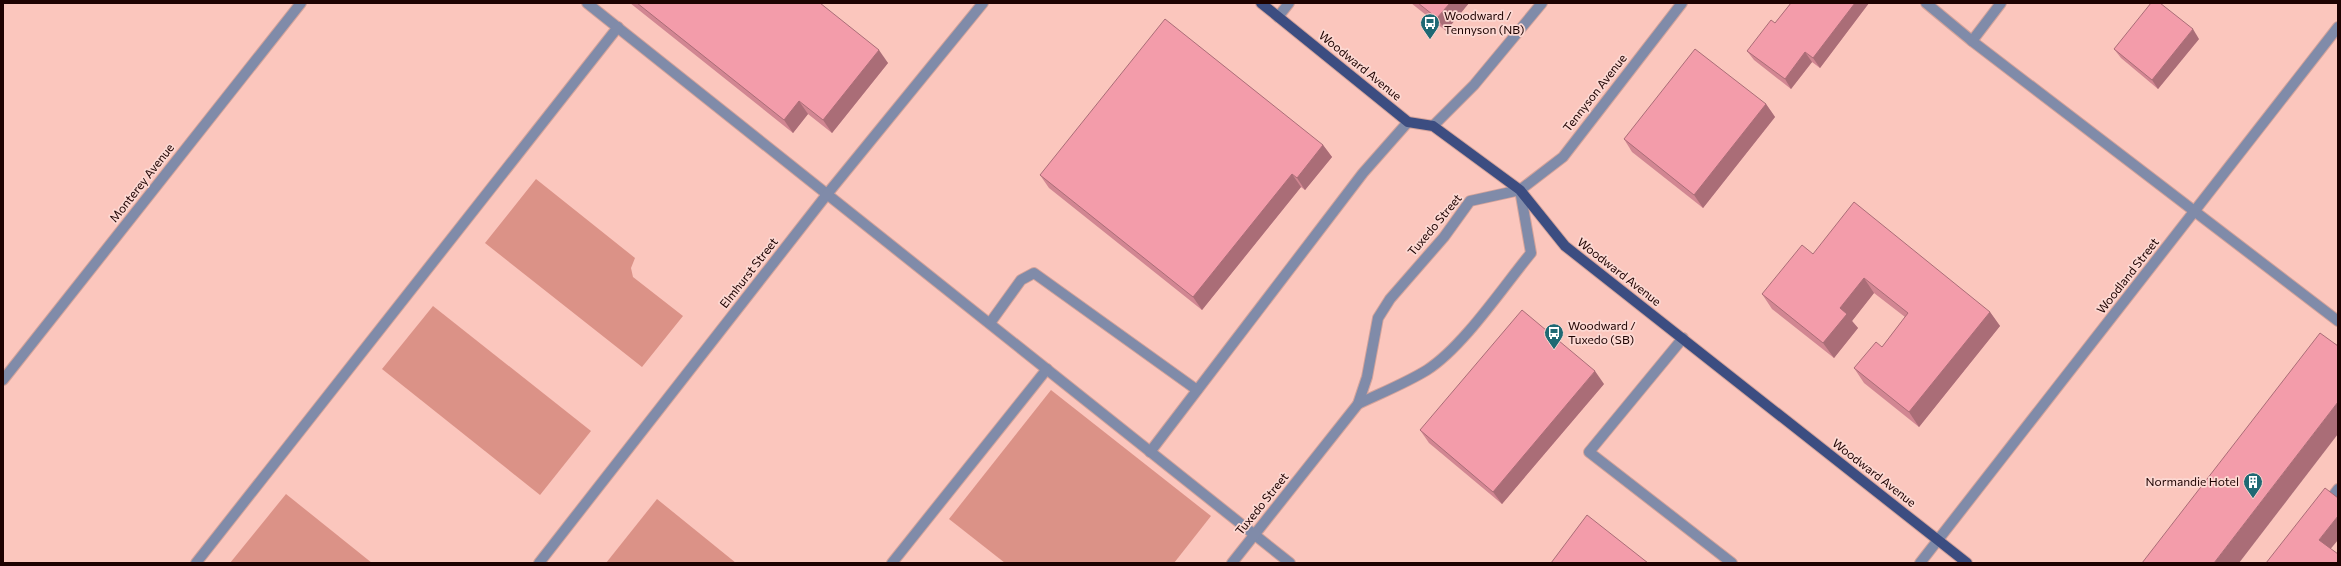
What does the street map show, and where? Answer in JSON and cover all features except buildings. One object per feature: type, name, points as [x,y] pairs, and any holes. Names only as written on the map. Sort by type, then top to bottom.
[{"type":"main road","name":"Woodward Avenue","points":[[1261,3],[1408,122],[1432,126],[1520,190],[1565,246],[1967,563]]},
{"type":"street","name":"Monterey Avenue","points":[[3,380],[301,3]]},
{"type":"street","points":[[587,3],[828,193],[1290,563]]},
{"type":"street","points":[[1278,17],[1289,3]]},
{"type":"street","points":[[1432,126],[1474,85],[1542,3]]},
{"type":"street","name":"Tennyson Avenue","points":[[1520,190],[1562,157],[1682,3]]},
{"type":"street","points":[[1926,3],[1972,41],[2195,210],[2338,321]]},
{"type":"street","points":[[1972,41],[2002,3]]},
{"type":"street","name":"Elmhurst Street","points":[[539,563],[828,193],[982,4]]},
{"type":"street","points":[[196,563],[618,27]]},
{"type":"street","name":"Woodland Street","points":[[1920,563],[2338,27]]},
{"type":"street","points":[[1150,452],[1364,173],[1408,122]]},
{"type":"street","name":"Tuxedo Street","points":[[1232,563],[1358,404],[1367,377],[1378,318],[1390,299],[1444,237],[1470,201],[1520,190],[1531,253],[1460,341],[1428,370],[1358,404]]},
{"type":"street","points":[[990,323],[1021,280],[1034,273],[1197,390]]},
{"type":"street","points":[[1683,338],[1589,452],[1732,563]]},
{"type":"street","points":[[892,563],[1047,369]]},
{"type":"street","points":[[2319,514],[2338,489]]},
{"type":"shaded area","points":[[536,179],[635,258],[631,268],[633,277],[683,316],[642,367],[485,243]]},
{"type":"shaded area","points":[[433,306],[591,431],[540,495],[382,369]]},
{"type":"shaded area","points":[[1051,390],[1211,516],[1174,563],[1005,563],[949,519]]},
{"type":"shaded area","points":[[286,494],[372,563],[230,563]]},
{"type":"shaded area","points":[[657,499],[736,563],[606,563]]},
{"type":"place","name":"Woodward / Tennyson (NB)","points":[[1430,40]]},
{"type":"place","name":"Woodward / Tuxedo (SB)","points":[[1554,350]]},
{"type":"place","name":"Normandie Hotel","points":[[2253,499]]}]
